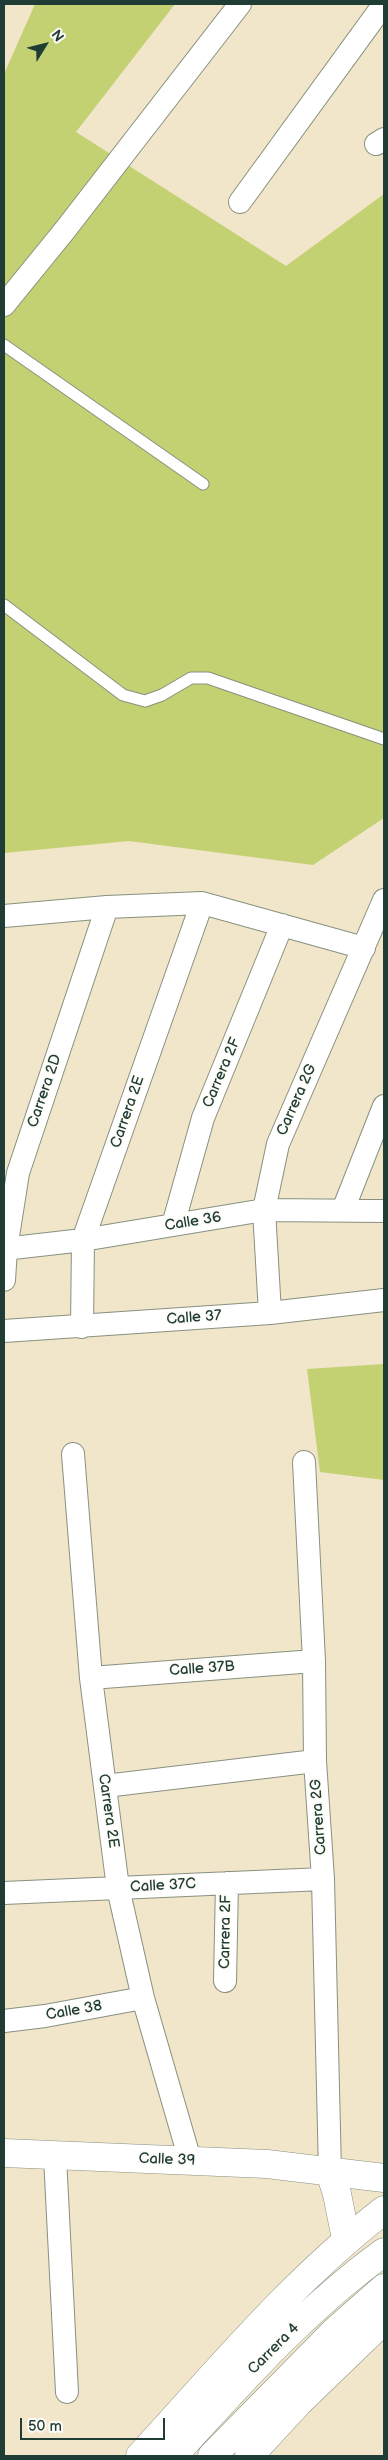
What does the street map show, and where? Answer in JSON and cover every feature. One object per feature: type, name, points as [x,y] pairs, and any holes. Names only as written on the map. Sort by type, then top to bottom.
[{"type":"main road","name":"Calle 39","points":[[4,2154],[267,2164],[384,2178]]},
{"type":"main road","points":[[330,2172],[337,2194],[346,2239]]},
{"type":"main road","points":[[140,2456],[285,2297],[346,2239],[384,2210]]},
{"type":"main road","name":"Carrera 4","points":[[173,2456],[284,2339],[326,2299],[384,2252]]},
{"type":"main road","name":"Carrera 4","points":[[212,2456],[334,2332],[384,2288]]},
{"type":"main road","points":[[249,2456],[299,2402],[384,2320]]},
{"type":"street","points":[[4,305],[65,230],[240,4]]},
{"type":"street","points":[[240,202],[384,4]]},
{"type":"street","name":"Carrera 2G","points":[[270,1313],[264,1210],[278,1144],[384,900]]},
{"type":"street","points":[[4,917],[107,907],[202,903],[364,948]]},
{"type":"street","name":"Carrera 2E","points":[[82,1327],[83,1240],[202,903]]},
{"type":"street","name":"Carrera 2D","points":[[4,1280],[5,1249],[18,1173],[107,907]]},
{"type":"street","name":"Carrera 2F","points":[[173,1225],[203,1118],[282,925]]},
{"type":"street","points":[[343,1210],[384,1106]]},
{"type":"street","name":"Calle 36","points":[[5,1249],[83,1240],[264,1210],[384,1210]]},
{"type":"street","name":"Calle 37","points":[[4,1331],[270,1313],[384,1300]]},
{"type":"street","name":"Carrera 2E","points":[[73,1454],[91,1678],[118,1888],[143,1998],[190,2160]]},
{"type":"street","name":"Carrera 2G","points":[[304,1462],[314,1661],[315,1761],[323,1879],[330,2172]]},
{"type":"street","name":"Calle 37B","points":[[91,1678],[314,1661]]},
{"type":"street","points":[[105,1786],[315,1761]]},
{"type":"street","name":"Calle 37C","points":[[4,1893],[323,1879]]},
{"type":"street","name":"Carrera 2F","points":[[225,1981],[228,1883]]},
{"type":"street","name":"Calle 38","points":[[4,2021],[45,2016],[143,1998]]},
{"type":"street","points":[[55,2157],[67,2392]]},
{"type":"lane","points":[[4,345],[203,484]]},
{"type":"lane","points":[[4,605],[124,695],[145,701],[162,695],[192,678],[208,678],[384,739]]},
{"type":"green space","points":[[35,4],[175,4],[76,132],[286,266],[384,194],[384,818],[313,865],[129,841],[4,853],[4,74]]},
{"type":"green space","points":[[384,1364],[384,1480],[320,1472],[307,1369]]}]
